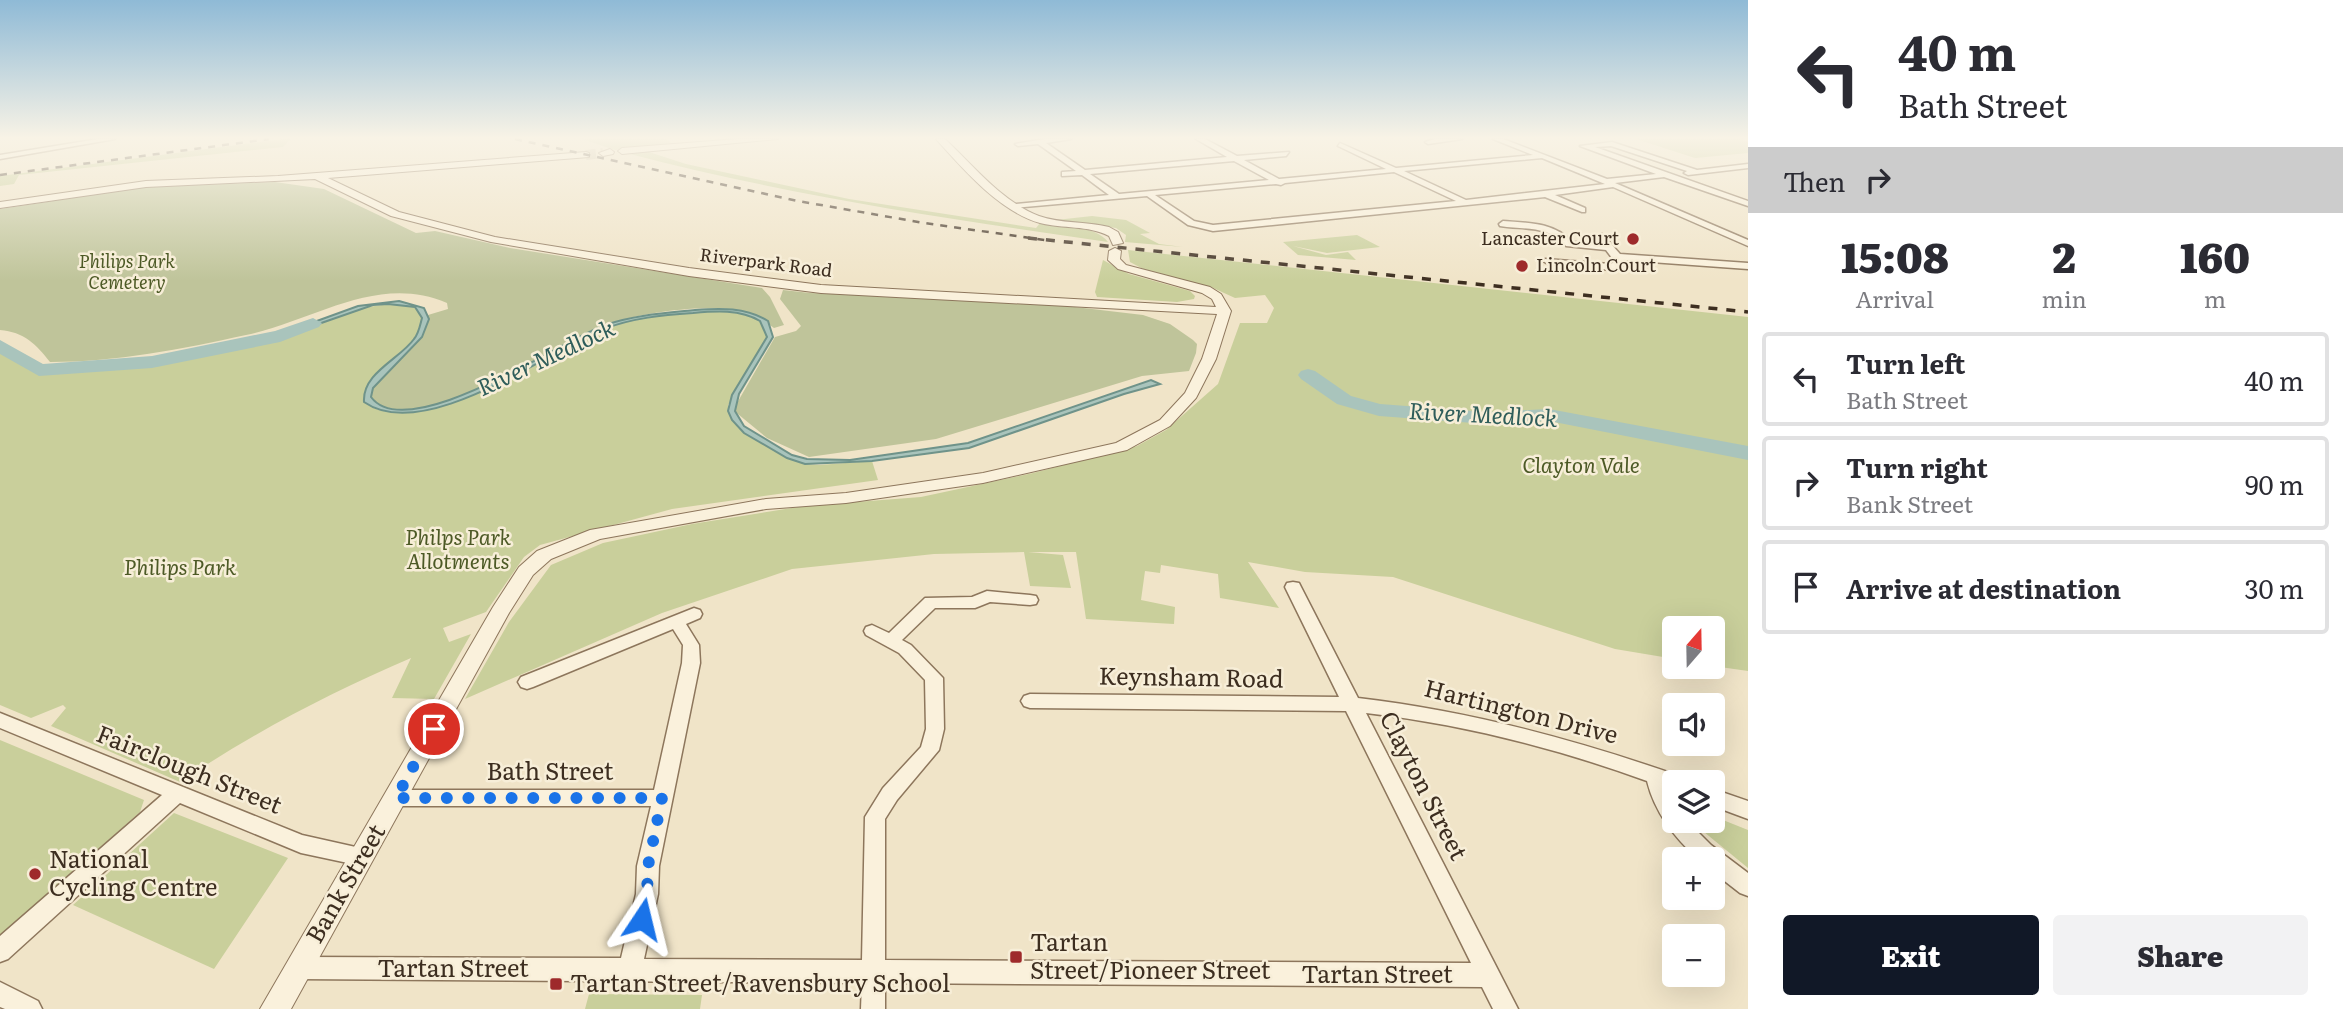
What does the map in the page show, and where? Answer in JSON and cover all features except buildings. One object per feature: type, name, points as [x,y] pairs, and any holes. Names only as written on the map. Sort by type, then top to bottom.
[{"type":"street","points":[[0,205],[131,186]]},
{"type":"street","name":"Riverpark Road","points":[[337,186],[395,214],[466,233],[506,242],[729,278],[821,289],[1225,312]]},
{"type":"street","points":[[993,186],[1015,206],[1038,219],[1109,231],[1117,237],[1114,260],[1122,267],[1206,290],[1217,298],[1225,312]]},
{"type":"street","points":[[1102,186],[1118,197]]},
{"type":"street","points":[[1015,206],[1247,186]]},
{"type":"street","points":[[1430,186],[1464,202]]},
{"type":"street","points":[[1150,195],[1191,223],[1213,228],[1548,194],[1593,186]]},
{"type":"street","points":[[1617,186],[1748,243]]},
{"type":"street","points":[[1698,186],[1748,204]]},
{"type":"street","points":[[1548,194],[1583,210]]},
{"type":"street","points":[[1324,205],[1342,214]]},
{"type":"street","points":[[1262,211],[1279,221]]},
{"type":"street","points":[[1503,224],[1549,229],[1565,238],[1603,242],[1620,262],[1618,266],[1611,267],[1548,261]]},
{"type":"street","points":[[1617,257],[1748,266]]},
{"type":"street","name":"Bank Street","points":[[275,1009],[526,570],[554,550],[578,539],[629,526],[766,504],[846,498],[983,478],[1121,447],[1165,423],[1191,395],[1209,359],[1225,312]]},
{"type":"street","name":"Clayton Street","points":[[1293,587],[1506,1009]]},
{"type":"street","points":[[891,641],[931,601],[975,603],[987,596],[1030,600]]},
{"type":"street","points":[[527,682],[685,617],[691,645],[691,663],[648,866],[647,894],[630,971]]},
{"type":"street","points":[[872,631],[905,649],[934,678],[935,729],[930,750],[890,794],[875,817],[873,1009]]},
{"type":"street","name":"Keynsham Road","points":[[1030,701],[1352,704]]},
{"type":"street","name":"Hartington Drive","points":[[1352,704],[1424,714],[1503,730],[1662,778]]},
{"type":"street","name":"Fairclough Street","points":[[0,720],[301,844],[362,857]]},
{"type":"street","points":[[0,951],[177,794]]},
{"type":"street","name":"Bath Street","points":[[396,798],[662,798]]},
{"type":"street","points":[[1725,801],[1748,810]]},
{"type":"street","points":[[1685,833],[1748,886]]},
{"type":"street","name":"Tartan Street","points":[[298,968],[1489,975]]},
{"type":"street","points":[[0,993],[30,1009]]},
{"type":"green space","name":"Philips Park Cemetery","points":[[304,186],[324,189],[416,233],[435,231],[510,248],[762,288],[770,297],[784,325],[774,328],[753,314],[719,308],[658,312],[620,320],[584,335],[485,385],[450,400],[417,409],[390,409],[371,397],[373,387],[425,330],[428,315],[448,309],[447,303],[421,295],[396,293],[371,296],[246,335],[173,350],[99,360],[50,362],[29,340],[16,333],[0,330],[0,209],[146,187]]},
{"type":"green space","points":[[768,186],[789,186],[849,199],[1036,228],[1040,223],[1077,227],[1095,232],[1108,242],[928,215]]},
{"type":"green space","points":[[1092,216],[1126,220],[1150,233],[1140,234],[1159,244],[1183,247],[1125,242],[1126,235],[1116,228],[1056,220]]},
{"type":"green space","points":[[1357,235],[1380,247],[1327,253],[1293,246],[1326,255],[1348,252],[1356,260],[1298,255],[1283,242]]},
{"type":"green space","name":"Clayton Vale","points":[[1128,250],[1748,317],[1748,671],[1726,668],[1726,616],[1662,616],[1662,657],[1615,649],[1393,577],[1305,572],[1248,562],[1279,608],[1220,598],[1218,574],[1161,565],[1160,573],[1145,571],[1141,600],[1175,607],[1174,624],[1086,619],[1076,552],[1028,552],[1063,555],[1071,588],[1030,586],[1024,552],[934,554],[792,569],[662,613],[465,699],[509,622],[551,565],[603,543],[692,524],[804,506],[921,497],[1033,473],[1137,446],[1166,430],[1218,384],[1240,323],[1267,323],[1274,308],[1265,295],[1235,298],[1211,287],[1145,270],[1130,262]]},
{"type":"green space","points":[[1103,260],[1129,274],[1190,291],[1195,296],[1194,299],[1177,302],[1097,297],[1095,292]]},
{"type":"green space","points":[[783,290],[1041,303],[1143,315],[1170,324],[1193,340],[1197,344],[1196,353],[1189,371],[1142,376],[936,439],[809,457],[767,438],[733,410],[775,337],[796,331],[801,326],[780,299]]},
{"type":"green space","name":"Philips Park","points":[[388,304],[415,307],[423,318],[415,339],[371,381],[371,407],[397,413],[426,410],[457,401],[489,388],[603,329],[624,322],[710,312],[752,317],[760,321],[767,336],[728,405],[744,433],[787,458],[805,464],[872,461],[878,480],[672,509],[540,545],[524,557],[486,612],[443,628],[449,642],[471,634],[434,699],[392,698],[411,658],[293,714],[180,782],[51,726],[66,708],[63,705],[31,718],[0,705],[0,347],[37,370],[152,363],[281,337],[355,309]]},
{"type":"green space","name":"National Cycling Centre","points":[[0,740],[144,800],[140,812],[0,936]]},
{"type":"green space","points":[[174,813],[288,858],[214,969],[73,905]]},
{"type":"green space","points":[[1725,821],[1748,830],[1748,868],[1725,847],[1705,833],[1725,833]]},
{"type":"green space","points":[[589,994],[702,995],[700,1009],[585,1009]]},
{"type":"water","points":[[399,301],[424,308],[429,319],[422,337],[373,388],[371,397],[390,409],[417,409],[449,400],[616,322],[650,315],[714,309],[733,309],[760,316],[768,321],[773,337],[739,394],[735,411],[744,426],[792,455],[807,459],[850,460],[968,443],[1151,380],[1160,384],[969,448],[872,461],[805,464],[787,458],[744,433],[728,411],[732,395],[767,337],[760,321],[744,314],[719,311],[682,314],[615,325],[484,390],[451,404],[419,412],[389,412],[364,402],[365,392],[375,375],[408,346],[417,334],[422,318],[415,307],[373,305],[281,337],[281,334],[358,306]]},
{"type":"waterway","name":"River Medlock","points":[[0,346],[39,370],[152,362],[280,336],[313,323]]},
{"type":"waterway","name":"River Medlock","points":[[1308,375],[1344,400],[1379,410],[1487,418],[1549,415],[1748,453]]},
{"type":"railway","points":[[730,186],[924,223],[1038,239]]},
{"type":"railway","points":[[1028,238],[1038,239]]},
{"type":"railway","points":[[1038,239],[1748,312]]},
{"type":"railway","points":[[1038,239],[1045,240]]},
{"type":"place","name":"Lancaster Court","points":[[1633,239]]},
{"type":"place","name":"Lincoln Court","points":[[1522,266]]},
{"type":"place","name":"National Cycling Centre","points":[[35,874]]},
{"type":"place","name":"Tartan Street/Pioneer Street","points":[[1016,957]]},
{"type":"place","name":"Tartan Street/Ravensbury School","points":[[556,984]]},
{"type":"route","points":[[434,729],[396,798],[662,798],[648,866],[647,894],[642,919]]},
{"type":"park label","name":"Philps Park Allotments","points":[[458,550]]}]
